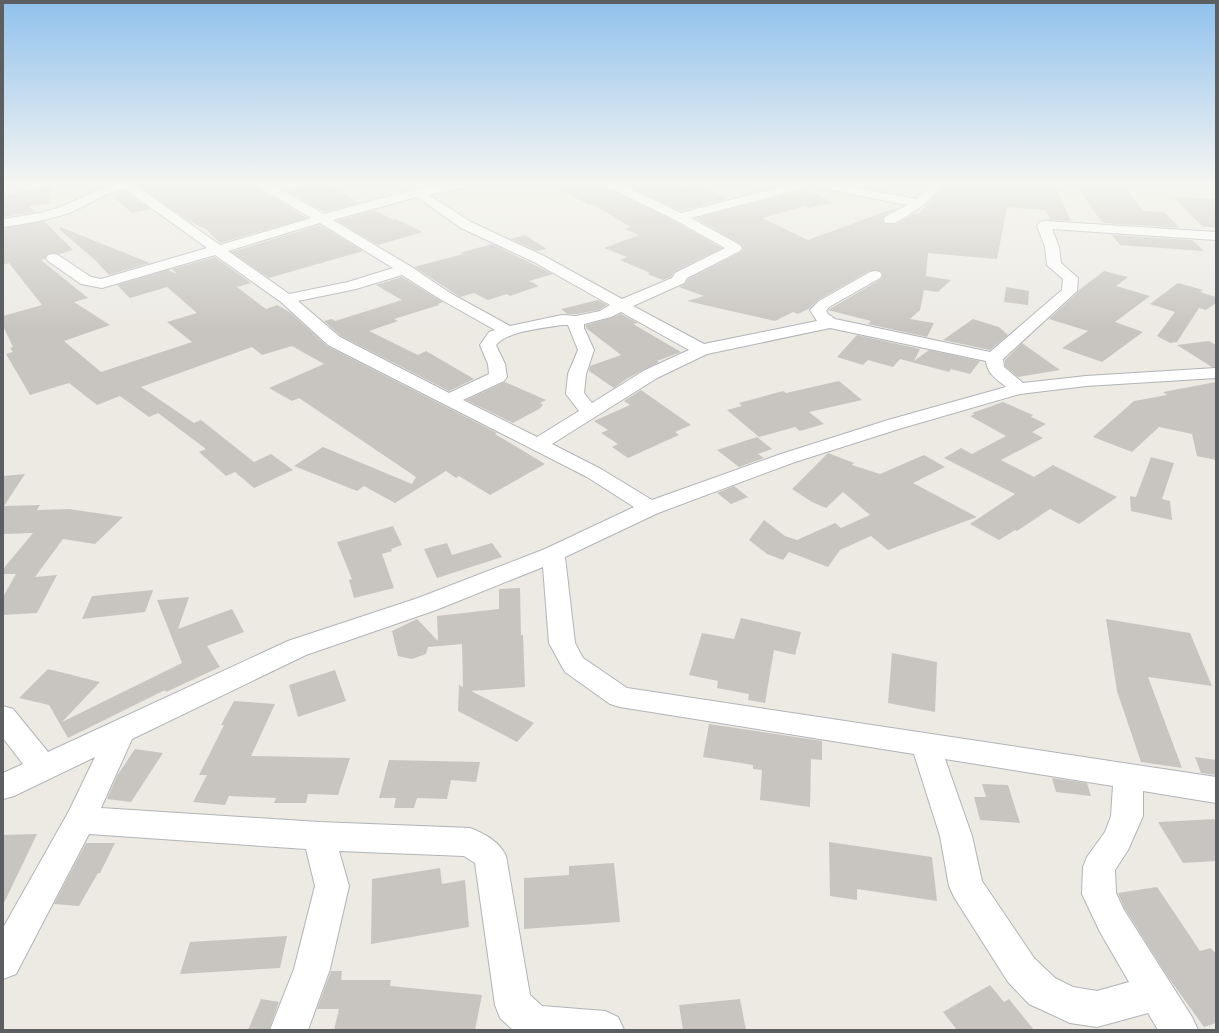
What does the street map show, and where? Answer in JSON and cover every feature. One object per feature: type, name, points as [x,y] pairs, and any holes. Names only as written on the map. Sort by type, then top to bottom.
[{"type":"street","points":[[194,232],[286,300],[334,341],[448,400],[594,472],[650,508]]},
{"type":"street","points":[[53,258],[86,281],[102,284],[278,232]]},
{"type":"street","points":[[343,232],[405,269],[445,296],[508,331]]},
{"type":"street","points":[[483,232],[539,260],[621,304],[640,317],[702,350]]},
{"type":"street","points":[[448,400],[498,377],[499,368],[490,354],[488,345],[495,336],[508,331],[549,322],[562,320],[576,321],[604,314],[621,304],[679,280],[680,276],[684,273],[735,248],[707,232]]},
{"type":"street","points":[[994,358],[1069,291],[1071,278],[1054,265],[1052,247],[1046,232]]},
{"type":"street","points":[[1157,232],[1216,236]]},
{"type":"street","points":[[286,300],[351,286],[405,269]]},
{"type":"street","points":[[874,275],[824,304],[818,310],[821,317],[830,323],[994,358]]},
{"type":"street","points":[[576,321],[576,328],[586,350],[577,374],[575,394],[590,412]]},
{"type":"street","points":[[539,444],[651,374],[702,350],[830,323]]},
{"type":"street","points":[[994,358],[995,369],[1019,389]]},
{"type":"street","points":[[3,787],[297,648],[427,604],[553,554],[650,508],[788,458],[895,424],[1019,389],[1086,382],[1216,373]]},
{"type":"street","points":[[553,554],[562,643],[574,665],[620,697],[1216,790]]},
{"type":"street","points":[[3,717],[43,768]]},
{"type":"street","points":[[3,962],[80,820],[121,732]]},
{"type":"street","points":[[925,744],[956,836],[966,886],[1021,970],[1042,991],[1070,1005],[1097,1009],[1155,993]]},
{"type":"street","points":[[1129,777],[1127,816],[1117,840],[1099,867],[1099,894],[1112,921],[1179,1030]]},
{"type":"street","points":[[80,820],[319,836],[470,842],[490,856],[513,1005],[534,1024],[605,1030]]},
{"type":"street","points":[[289,1030],[312,969],[332,886],[319,836]]},
{"type":"building","points":[[3,232],[55,232],[73,250],[60,254],[48,254],[45,259],[41,260],[88,298],[74,302],[110,325],[64,341],[101,372],[192,342],[167,322],[197,313],[167,287],[130,298],[117,285],[168,270],[177,274],[172,269],[215,257],[251,283],[237,287],[266,309],[277,305],[291,313],[327,346],[497,433],[495,434],[545,464],[490,495],[459,476],[456,478],[446,471],[395,503],[364,486],[357,491],[294,466],[323,447],[412,484],[416,477],[299,398],[292,401],[269,388],[324,364],[292,346],[262,355],[252,347],[141,387],[194,423],[201,420],[254,462],[271,454],[293,470],[254,488],[235,472],[226,476],[199,452],[206,449],[158,413],[149,417],[120,396],[97,405],[69,383],[30,395],[6,354],[13,352],[10,348],[13,347],[3,326],[3,316],[42,305],[9,263],[3,265]]},
{"type":"building","points":[[63,232],[73,232],[150,263],[109,275],[96,261]]},
{"type":"building","points":[[209,232],[258,232],[220,243]]},
{"type":"building","points":[[296,232],[332,232],[363,251],[269,278],[231,252]]},
{"type":"building","points":[[356,232],[422,232],[378,245]]},
{"type":"building","points":[[632,232],[694,232],[722,248],[674,272],[671,277],[663,280],[647,274],[650,273],[620,260],[627,257],[604,248],[639,235]]},
{"type":"building","points":[[720,232],[792,232],[808,240],[829,232],[1002,232],[997,259],[928,253],[926,276],[951,280],[938,292],[924,290],[920,310],[910,319],[934,323],[927,337],[868,324],[871,321],[828,310],[881,279],[883,274],[880,271],[869,271],[818,300],[810,308],[798,314],[793,312],[775,321],[687,301],[704,296],[679,287],[685,284],[688,279],[741,252],[743,249],[741,244]]},
{"type":"building","points":[[525,235],[547,249],[537,251],[511,239]]},
{"type":"building","points":[[1112,235],[1192,240],[1204,251],[1120,245]]},
{"type":"building","points":[[492,244],[553,274],[529,281],[539,286],[510,296],[507,294],[488,300],[474,293],[460,297],[414,267],[463,254],[460,253]]},
{"type":"building","points":[[1104,271],[1128,277],[1116,286],[1150,296],[1115,322],[1143,332],[1102,362],[1062,348],[1088,331],[1049,319],[1079,290]]},
{"type":"building","points":[[402,277],[443,302],[438,304],[439,305],[394,319],[398,321],[369,331],[418,355],[426,351],[474,379],[449,391],[341,336],[324,321],[332,319],[335,321],[402,300],[376,285]]},
{"type":"building","points":[[1178,283],[1203,290],[1200,292],[1216,297],[1216,303],[1206,310],[1199,308],[1177,342],[1170,343],[1157,336],[1175,312],[1150,304]]},
{"type":"building","points":[[1006,287],[1029,291],[1028,305],[1004,302]]},
{"type":"building","points":[[598,300],[607,305],[599,310],[576,314],[567,314],[561,309]]},
{"type":"building","points":[[621,314],[638,323],[633,324],[681,352],[657,361],[659,362],[626,379],[614,388],[589,371],[590,366],[621,355],[586,328],[586,325]]},
{"type":"building","points":[[973,319],[999,327],[1008,335],[990,350],[943,340]]},
{"type":"building","points":[[857,335],[920,349],[914,361],[929,350],[980,361],[970,374],[951,369],[949,372],[900,359],[893,367],[868,360],[863,365],[837,357]]},
{"type":"building","points":[[1209,341],[1216,345],[1216,367],[1212,367],[1177,345]]},
{"type":"building","points":[[1022,343],[1060,370],[1018,377],[1005,366],[1005,360]]},
{"type":"building","points":[[839,381],[862,400],[809,412],[824,424],[800,431],[795,427],[759,437],[727,410],[742,406],[739,403],[783,391],[786,393]]},
{"type":"building","points":[[505,382],[546,400],[540,403],[543,405],[539,409],[513,423],[466,400]]},
{"type":"building","points":[[1216,382],[1216,460],[1197,456],[1192,434],[1159,427],[1132,452],[1093,437],[1134,401],[1167,395],[1163,392]]},
{"type":"building","points":[[641,390],[691,425],[675,432],[679,435],[628,458],[612,447],[618,444],[601,433],[608,430],[594,421],[630,405],[624,401]]},
{"type":"building","points":[[1003,402],[1033,415],[1031,417],[1046,424],[1032,432],[1043,438],[1001,460],[1034,477],[1053,465],[1117,497],[1079,524],[1050,509],[1017,531],[1015,530],[999,540],[970,524],[1015,494],[944,458],[961,448],[972,454],[1006,436],[970,416],[975,414],[972,413]]},
{"type":"building","points":[[757,437],[772,449],[758,454],[764,458],[739,467],[717,450]]},
{"type":"building","points":[[828,453],[854,463],[852,465],[880,474],[924,455],[945,467],[913,483],[977,517],[888,550],[871,536],[840,550],[828,567],[789,552],[783,560],[767,554],[749,540],[764,520],[785,536],[797,540],[835,523],[841,528],[870,515],[843,492],[826,508],[812,502],[792,489]]},
{"type":"building","points":[[1151,457],[1174,463],[1162,499],[1170,501],[1172,520],[1131,511],[1130,496],[1136,497]]},
{"type":"building","points":[[25,474],[4,506],[40,505],[37,510],[69,509],[123,517],[95,544],[63,539],[35,577],[57,575],[37,613],[3,615],[3,597],[16,574],[3,574],[3,569],[33,533],[3,534],[3,476]]},
{"type":"building","points":[[734,486],[748,497],[731,504],[717,493]]},
{"type":"building","points":[[393,526],[402,545],[391,549],[392,551],[382,554],[394,588],[354,598],[349,580],[352,579],[337,542]]},
{"type":"building","points":[[447,543],[452,555],[492,543],[502,557],[437,578],[424,549]]},
{"type":"building","points":[[520,588],[521,635],[523,635],[525,687],[471,691],[534,723],[517,742],[458,711],[459,685],[463,687],[462,644],[428,647],[426,654],[412,659],[398,656],[392,631],[417,619],[438,641],[437,616],[499,609],[499,589]]},
{"type":"building","points":[[153,590],[145,612],[82,619],[92,596]]},
{"type":"building","points":[[189,597],[178,629],[232,609],[244,632],[207,646],[220,667],[166,692],[165,690],[68,738],[49,705],[19,698],[48,669],[100,682],[62,722],[182,663],[157,600]]},
{"type":"building","points":[[741,618],[801,632],[795,655],[774,650],[765,703],[748,700],[749,694],[717,688],[718,681],[689,675],[702,633],[734,639]]},
{"type":"building","points":[[1106,619],[1190,633],[1212,686],[1148,677],[1182,768],[1141,762],[1117,691]]},
{"type":"building","points":[[892,653],[937,662],[935,712],[888,703]]},
{"type":"building","points":[[335,670],[346,701],[298,717],[289,685]]},
{"type":"building","points":[[234,701],[275,704],[251,756],[350,758],[338,795],[308,794],[306,803],[274,803],[276,798],[229,796],[225,805],[193,802],[207,775],[199,775],[224,725],[221,725]]},
{"type":"building","points":[[709,724],[822,741],[822,760],[811,759],[810,807],[760,800],[762,770],[753,769],[753,765],[703,757]]},
{"type":"building","points":[[135,749],[163,753],[131,802],[107,799],[117,776]]},
{"type":"building","points":[[1195,757],[1216,760],[1216,775],[1201,773]]},
{"type":"building","points":[[389,760],[480,762],[476,782],[451,780],[447,799],[417,798],[414,808],[394,808],[396,798],[379,798]]},
{"type":"building","points":[[1052,778],[1087,783],[1091,796],[1056,792]]},
{"type":"building","points":[[982,784],[1008,785],[1020,823],[980,820],[974,797],[986,797]]},
{"type":"building","points":[[1216,819],[1216,861],[1183,863],[1158,822]]},
{"type":"building","points":[[37,834],[3,905],[3,835]]},
{"type":"building","points":[[829,842],[932,857],[937,901],[857,889],[857,900],[830,896]]},
{"type":"building","points":[[86,843],[115,843],[100,873],[98,873],[79,906],[54,904]]},
{"type":"building","points":[[614,863],[620,922],[524,929],[524,878],[569,875],[569,866]]},
{"type":"building","points":[[440,868],[442,884],[465,880],[469,927],[371,944],[372,879]]},
{"type":"building","points":[[1157,887],[1200,951],[1211,948],[1216,954],[1216,1023],[1204,1027],[1166,974],[1125,909],[1118,893]]},
{"type":"building","points":[[287,936],[280,968],[180,974],[190,942]]},
{"type":"building","points":[[331,971],[342,971],[341,980],[391,980],[390,986],[482,995],[475,1030],[334,1030],[339,1009],[317,1009]]},
{"type":"building","points":[[990,985],[1004,1002],[1009,999],[1034,1030],[957,1030],[943,1012]]},
{"type":"building","points":[[261,999],[279,1002],[269,1030],[248,1030]]},
{"type":"building","points":[[740,999],[746,1030],[683,1030],[679,1005]]}]
